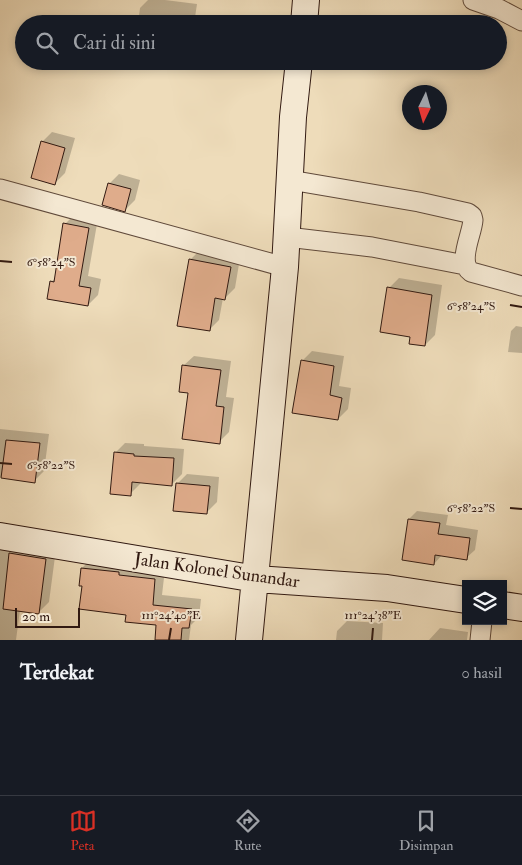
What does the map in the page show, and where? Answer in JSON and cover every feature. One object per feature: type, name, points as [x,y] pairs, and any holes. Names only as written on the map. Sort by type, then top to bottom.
[{"type":"main road","points":[[305,15],[306,0]]},
{"type":"main road","points":[[249,640],[286,267],[293,117],[298,70]]},
{"type":"main road","name":"Jalan Kolonel Sunandar","points":[[0,536],[256,579],[387,588],[462,599]]},
{"type":"main road","points":[[507,606],[522,608]]},
{"type":"street","points":[[473,0],[499,9],[522,21]]},
{"type":"street","points":[[290,180],[419,202],[468,213],[472,216],[473,220],[465,265]]},
{"type":"street","points":[[0,189],[286,267]]},
{"type":"street","points":[[287,237],[372,247],[465,265],[471,272],[522,286]]},
{"type":"street","points":[[480,640],[482,625]]},
{"type":"building","points":[[41,141],[65,148],[55,185],[31,178]]},
{"type":"building","points":[[108,183],[131,189],[125,212],[102,205]]},
{"type":"building","points":[[63,223],[89,228],[79,286],[91,288],[88,306],[47,299],[50,281],[54,282]]},
{"type":"building","points":[[189,259],[231,267],[225,300],[215,298],[210,331],[177,326]]},
{"type":"building","points":[[387,287],[432,295],[425,346],[409,344],[410,337],[380,332]]},
{"type":"building","points":[[301,360],[334,366],[330,395],[342,398],[338,420],[292,413]]},
{"type":"building","points":[[182,365],[221,370],[216,406],[224,407],[220,444],[182,439],[188,393],[179,392]]},
{"type":"building","points":[[6,440],[40,443],[35,483],[1,478]]},
{"type":"building","points":[[114,452],[134,454],[134,456],[174,458],[172,486],[132,482],[131,496],[110,494]]},
{"type":"building","points":[[176,483],[210,486],[207,514],[173,511]]},
{"type":"building","points":[[408,519],[440,523],[438,534],[470,538],[467,560],[435,555],[434,565],[402,560]]},
{"type":"building","points":[[9,553],[46,559],[39,614],[3,609]]},
{"type":"building","points":[[81,568],[119,572],[119,575],[155,579],[153,605],[192,609],[189,628],[182,628],[181,640],[155,640],[156,625],[125,622],[126,615],[79,609],[82,586],[79,586]]}]
